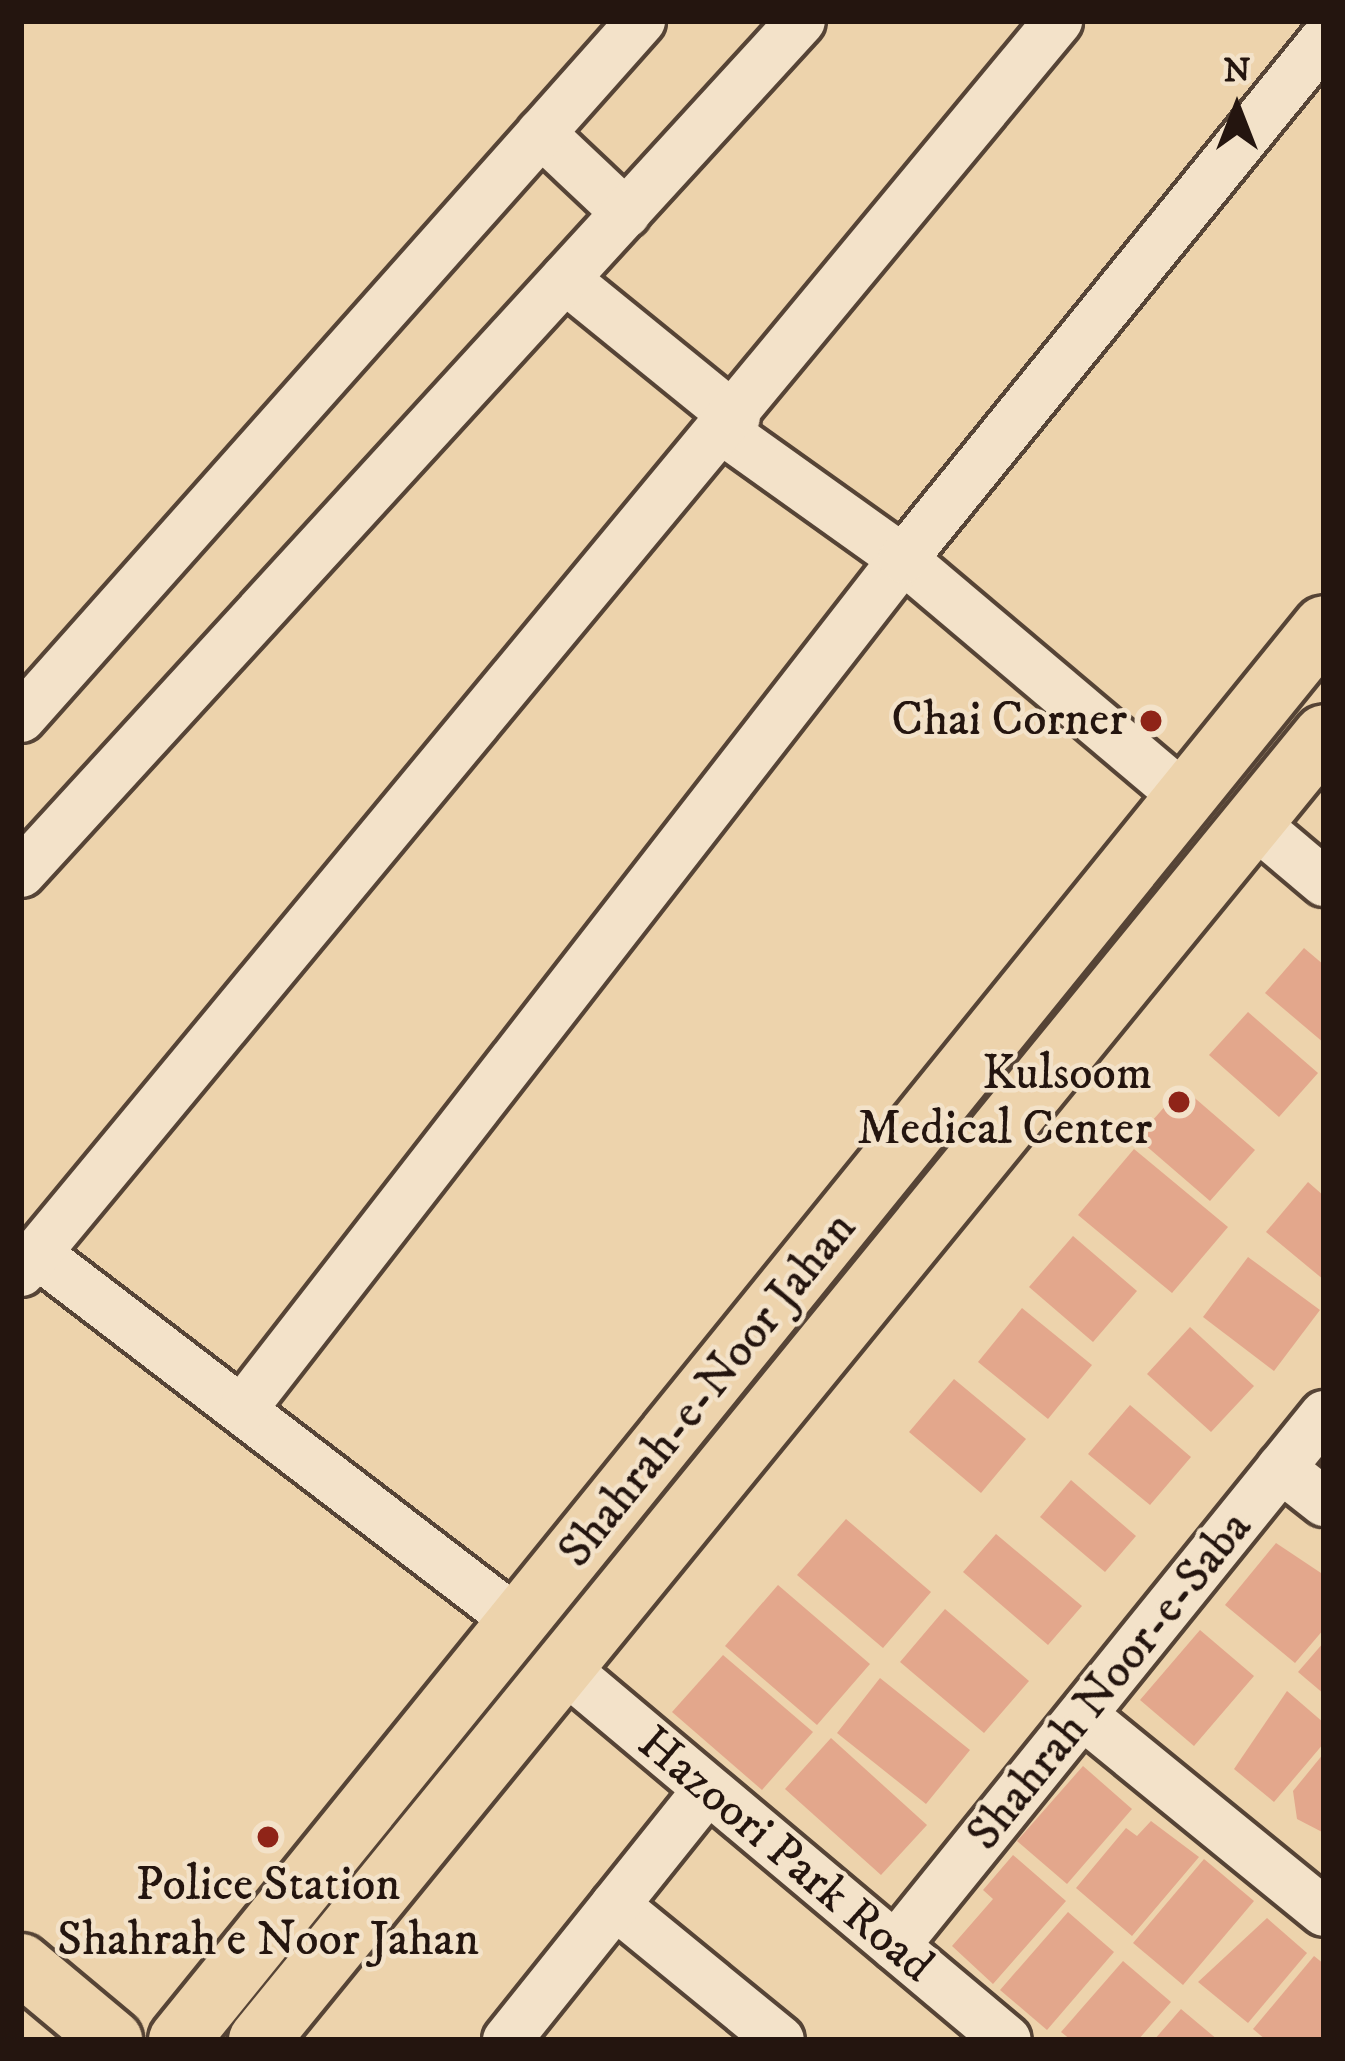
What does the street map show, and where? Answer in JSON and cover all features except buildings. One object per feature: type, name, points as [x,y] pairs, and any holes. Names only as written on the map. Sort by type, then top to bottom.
[{"type":"main road","name":"Shahrah-e-Noor Jahan","points":[[179,2040],[521,1624],[1324,626]]},
{"type":"main road","name":"Shahrah-e-Noor Jahan","points":[[259,2040],[1324,734]]},
{"type":"main road","points":[[825,1242],[877,1283]]},
{"type":"main road","points":[[21,1964],[112,2040]]},
{"type":"street","points":[[21,718],[641,21]]},
{"type":"street","points":[[21,873],[801,21]]},
{"type":"street","points":[[521,1624],[244,1407],[28,1263],[730,425],[1058,21]]},
{"type":"street","points":[[244,1407],[903,559],[1324,40]]},
{"type":"street","points":[[541,133],[626,212]]},
{"type":"street","points":[[565,280],[730,425],[903,559],[1184,796]]},
{"type":"street","points":[[1253,822],[1324,882]]},
{"type":"street","name":"Shahrah Noor-e-Saba","points":[[895,1946],[1085,1717],[1324,1415]]},
{"type":"street","points":[[1281,1468],[1324,1502]]},
{"type":"street","name":"Hazoori Park Road","points":[[564,1668],[705,1793],[1007,2040]]},
{"type":"street","points":[[1085,1717],[1324,1912]]},
{"type":"street","points":[[507,2040],[705,1793]]},
{"type":"street","points":[[615,1905],[754,2032]]},
{"type":"place","name":"Chai Corner","points":[[1151,721]]},
{"type":"place","name":"Kulsoom Medical Center","points":[[1179,1102]]},
{"type":"place","name":"Police Station Shahrah e Noor Jahan","points":[[268,1837]]}]
